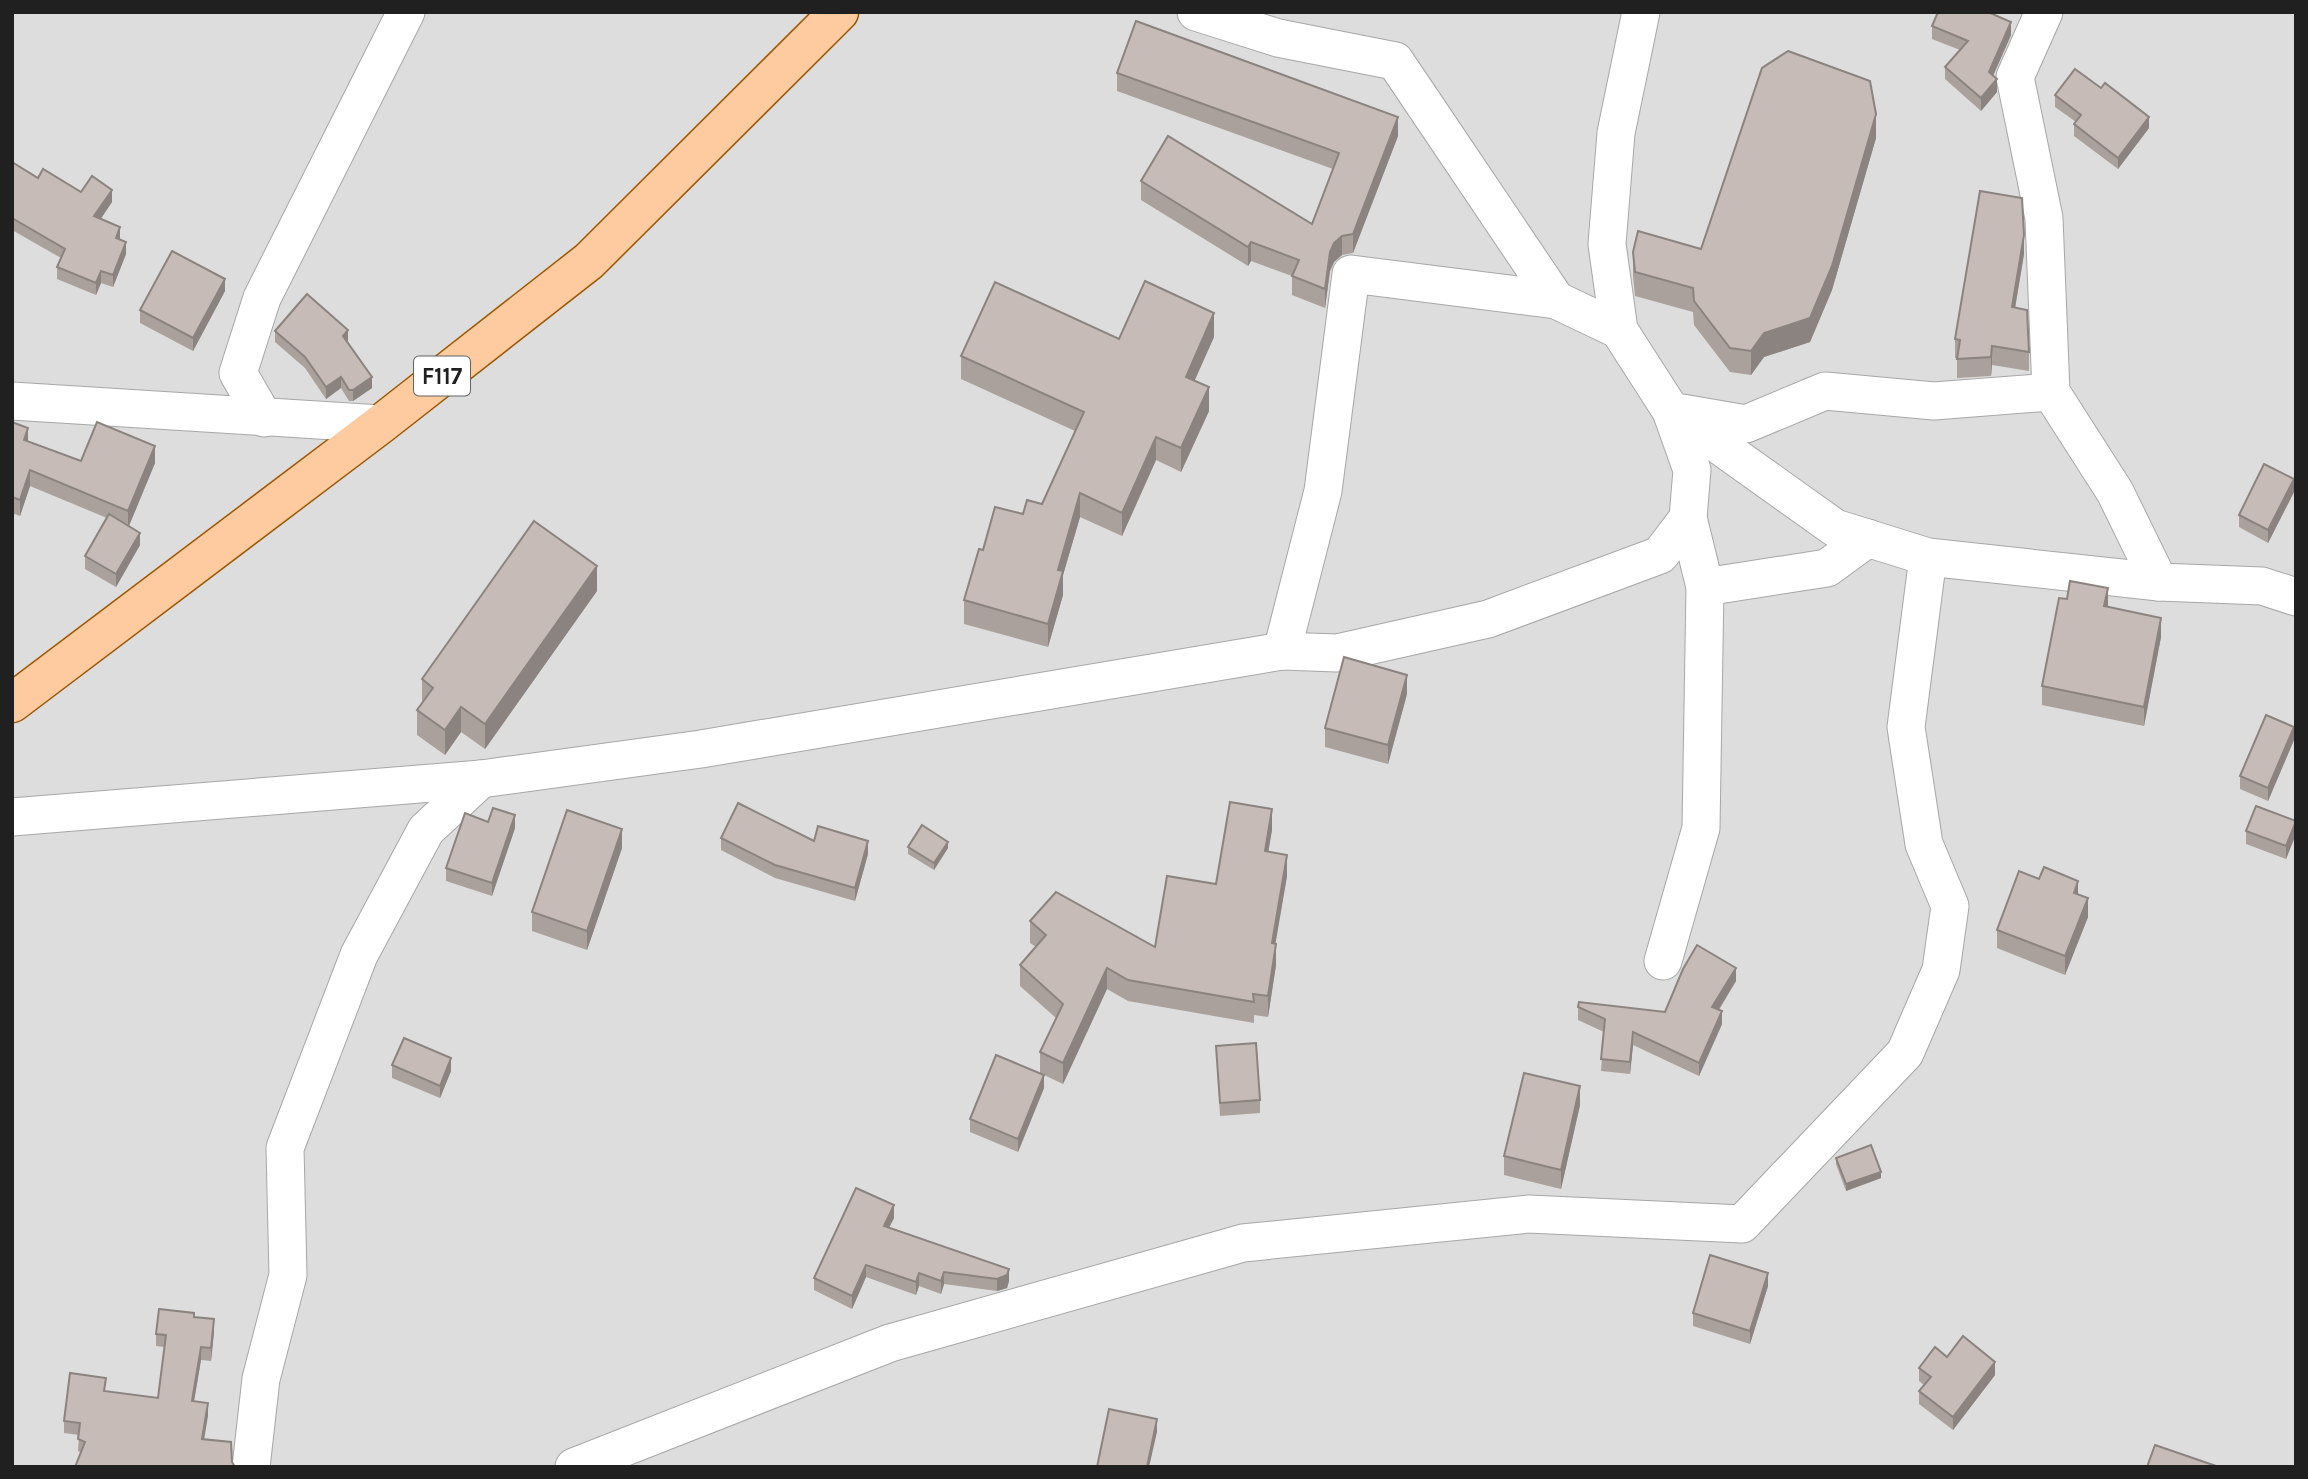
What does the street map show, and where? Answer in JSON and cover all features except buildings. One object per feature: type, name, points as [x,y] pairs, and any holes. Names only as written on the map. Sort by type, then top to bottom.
[{"type":"main road","name":"F117","points":[[12,703],[381,424],[589,261],[839,12]]},
{"type":"street","points":[[264,418],[238,373],[262,298],[406,12]]},
{"type":"street","points":[[1196,12],[1278,38],[1395,61],[1556,300]]},
{"type":"street","points":[[1641,12],[1616,133],[1607,244],[1619,330],[1671,411],[1692,470],[1688,518],[1705,587],[1701,828],[1663,961]]},
{"type":"street","points":[[2044,12],[2015,77],[2044,218],[2051,392],[2115,492],[2159,582]]},
{"type":"street","points":[[1282,651],[1323,491],[1351,274],[1556,300],[1619,330]]},
{"type":"street","points":[[1671,411],[1746,424],[1825,391],[1934,401],[2051,392]]},
{"type":"street","points":[[12,401],[381,424]]},
{"type":"street","points":[[1671,411],[1835,528],[1928,557],[2159,582],[2262,586],[2296,597]]},
{"type":"street","points":[[12,817],[481,779],[701,749],[1282,651],[1338,653],[1488,619],[1660,555],[1688,518]]},
{"type":"street","points":[[1705,587],[1827,568],[1868,538]]},
{"type":"street","points":[[574,1467],[890,1343],[1243,1243],[1529,1214],[1742,1224],[1905,1053],[1941,970],[1950,906],[1924,844],[1906,727],[1928,557]]},
{"type":"street","points":[[251,1467],[261,1379],[288,1275],[285,1148],[359,955],[426,830],[481,779]]},
{"type":"shaded area","points":[[12,12],[2296,12],[2296,1467],[12,1467]]}]
